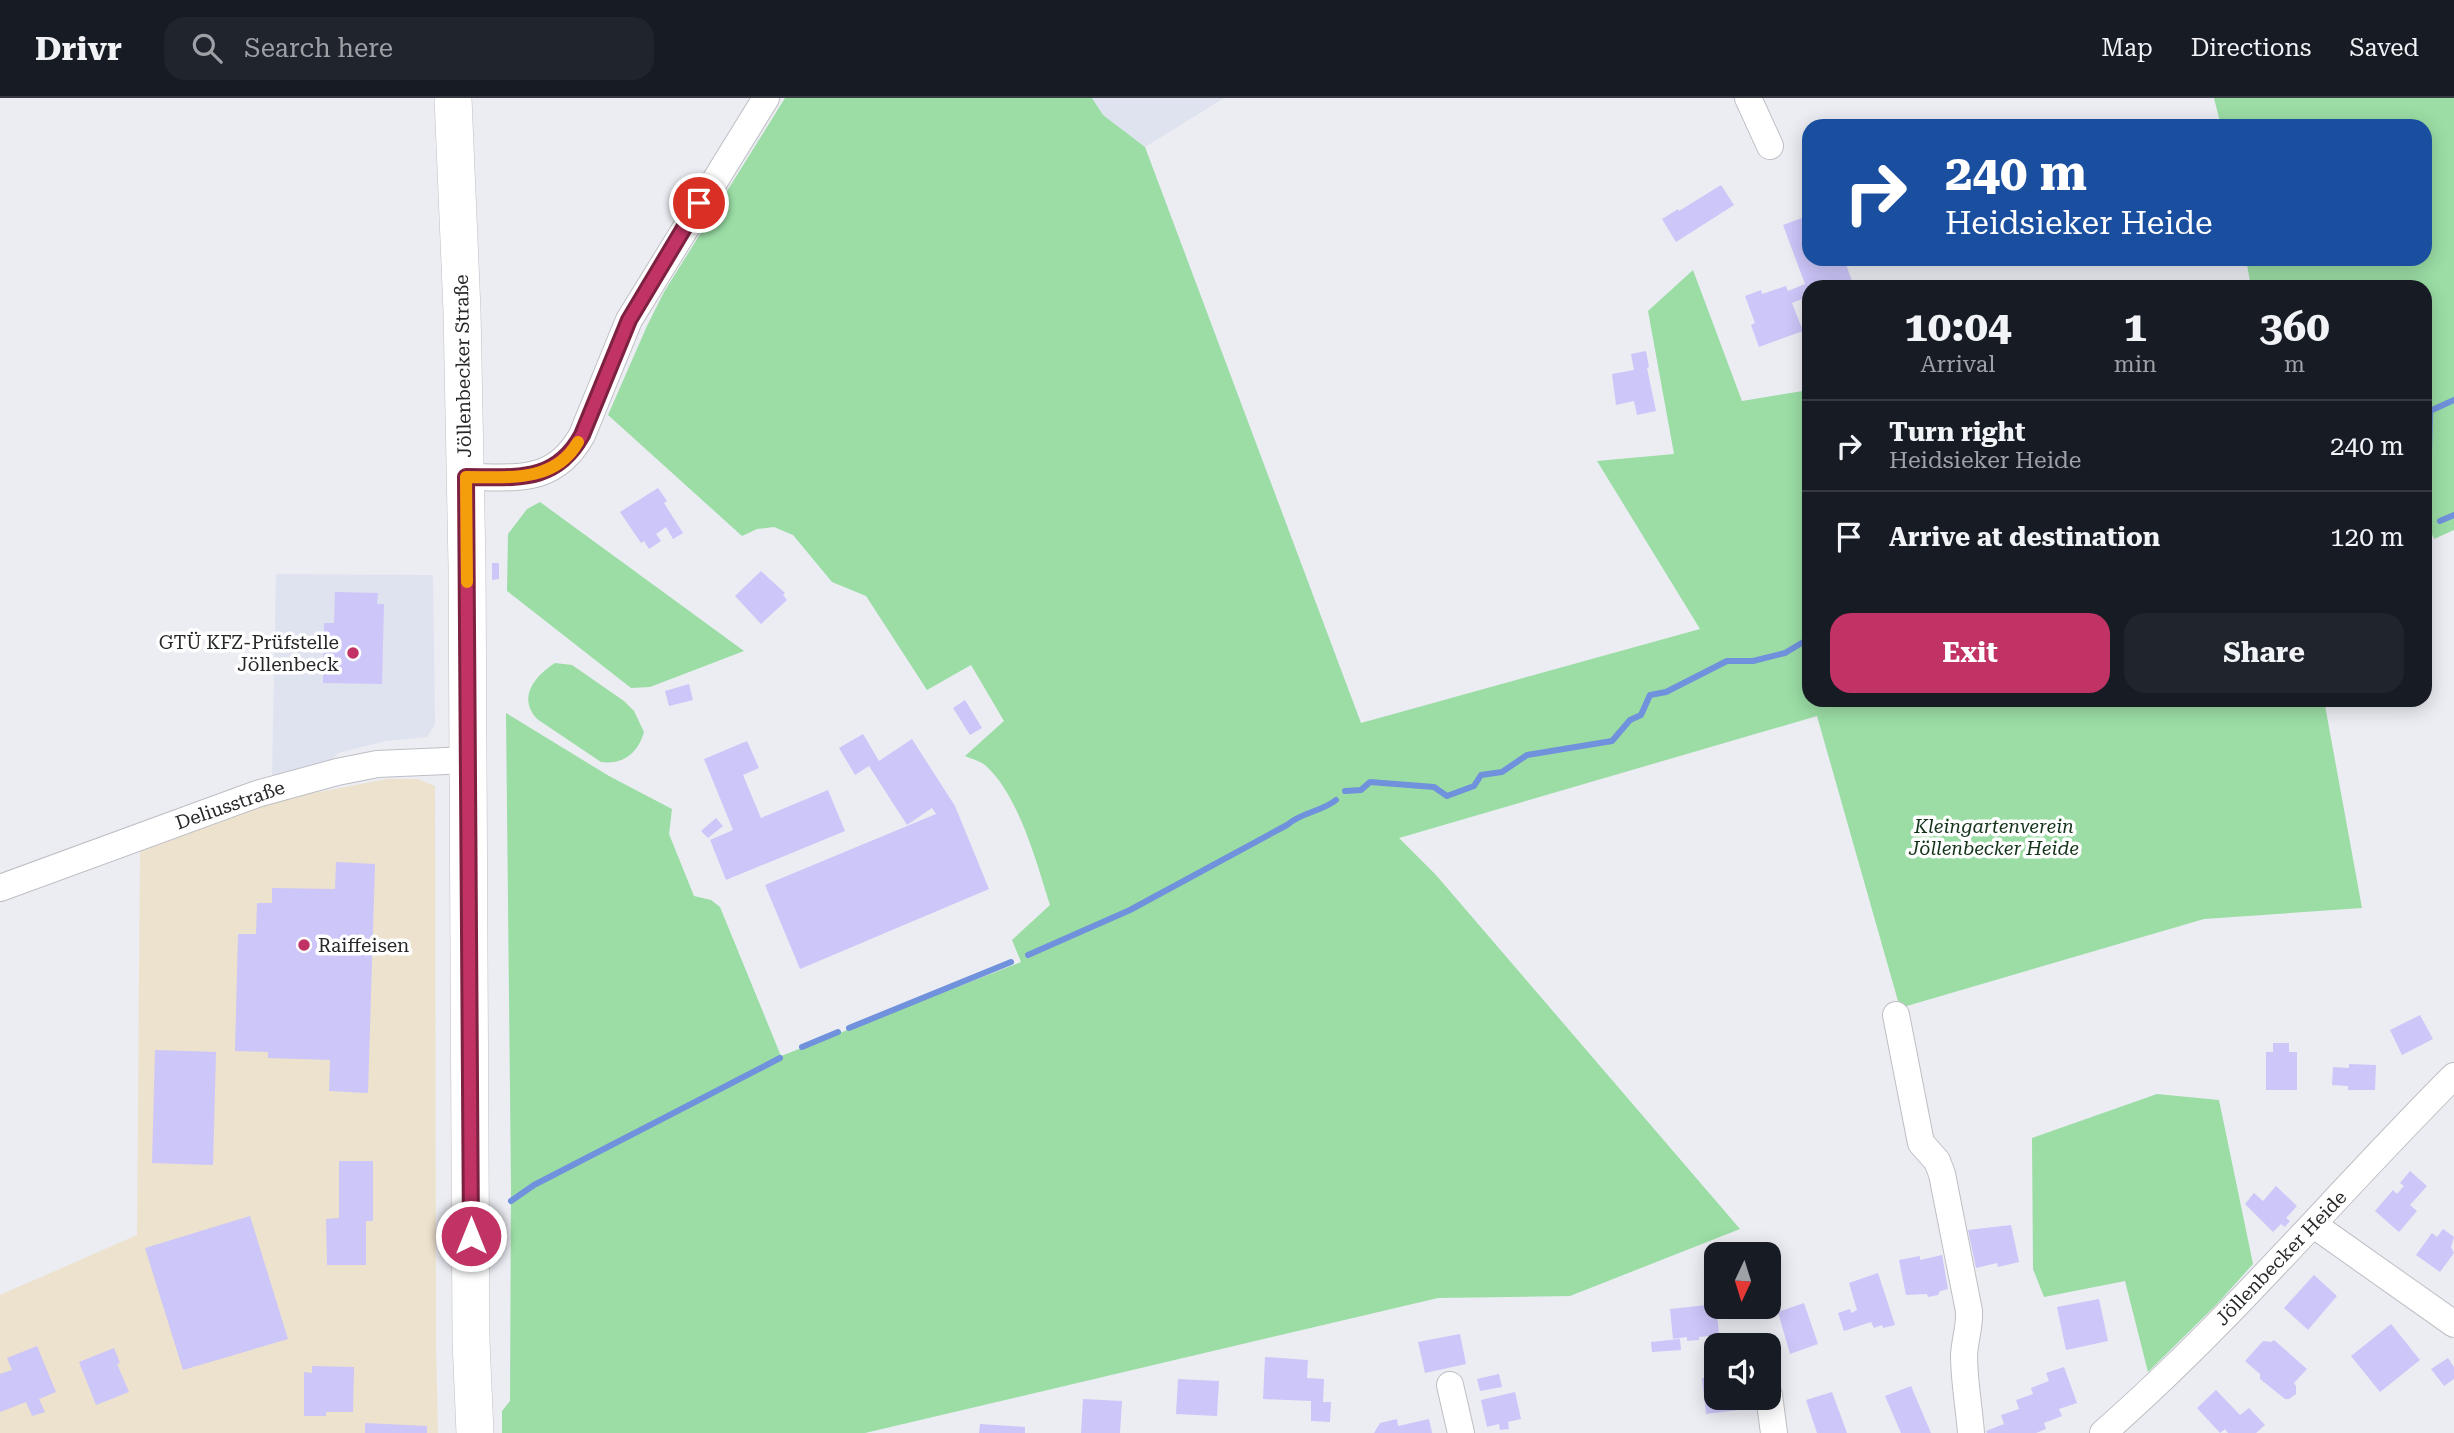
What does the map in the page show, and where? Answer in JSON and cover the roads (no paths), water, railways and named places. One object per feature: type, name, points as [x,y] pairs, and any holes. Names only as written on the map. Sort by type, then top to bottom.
[{"type":"main road","name":"Jöllenbecker Straße","points":[[453,98],[466,477],[471,1284],[475,1433]]},
{"type":"street","points":[[466,477],[521,477],[541,473],[560,464],[574,449],[629,320],[766,98]]},
{"type":"street","points":[[1748,98],[1770,146]]},
{"type":"street","name":"Deliusstraße","points":[[0,888],[257,794],[337,772],[377,764],[469,760]]},
{"type":"street","points":[[1896,1015],[1922,1143],[1937,1161],[1942,1174],[1969,1311],[1970,1326],[1964,1357],[1971,1433]]},
{"type":"street","name":"Jöllenbecker Heide","points":[[2102,1433],[2153,1390],[2454,1076]]},
{"type":"street","points":[[2314,1224],[2454,1324]]},
{"type":"street","points":[[1450,1385],[1461,1433]]},
{"type":"street","points":[[1771,1410],[1773,1433]]},
{"type":"waterway","points":[[2432,410],[2454,400]]},
{"type":"waterway","points":[[2440,521],[2454,515]]},
{"type":"waterway","points":[[1345,791],[1361,790],[1370,782],[1434,787],[1447,796],[1474,786],[1481,775],[1502,772],[1527,755],[1612,741],[1630,720],[1641,715],[1650,695],[1666,692],[1727,661],[1753,661],[1785,653],[1802,643]]},
{"type":"waterway","points":[[1028,955],[1130,910],[1299,817],[1336,800]]},
{"type":"waterway","points":[[849,1028],[1011,962]]},
{"type":"waterway","points":[[802,1047],[838,1032]]},
{"type":"waterway","points":[[511,1201],[534,1185],[780,1058]]},
{"type":"place","name":"GTÜ KFZ-Prüfstelle Jöllenbeck","points":[[353,653]]},
{"type":"place","name":"Raiffeisen","points":[[304,945]]},
{"type":"park label","name":"Kleingartenverein Jöllenbecker Heide","points":[[1994,837]]}]
